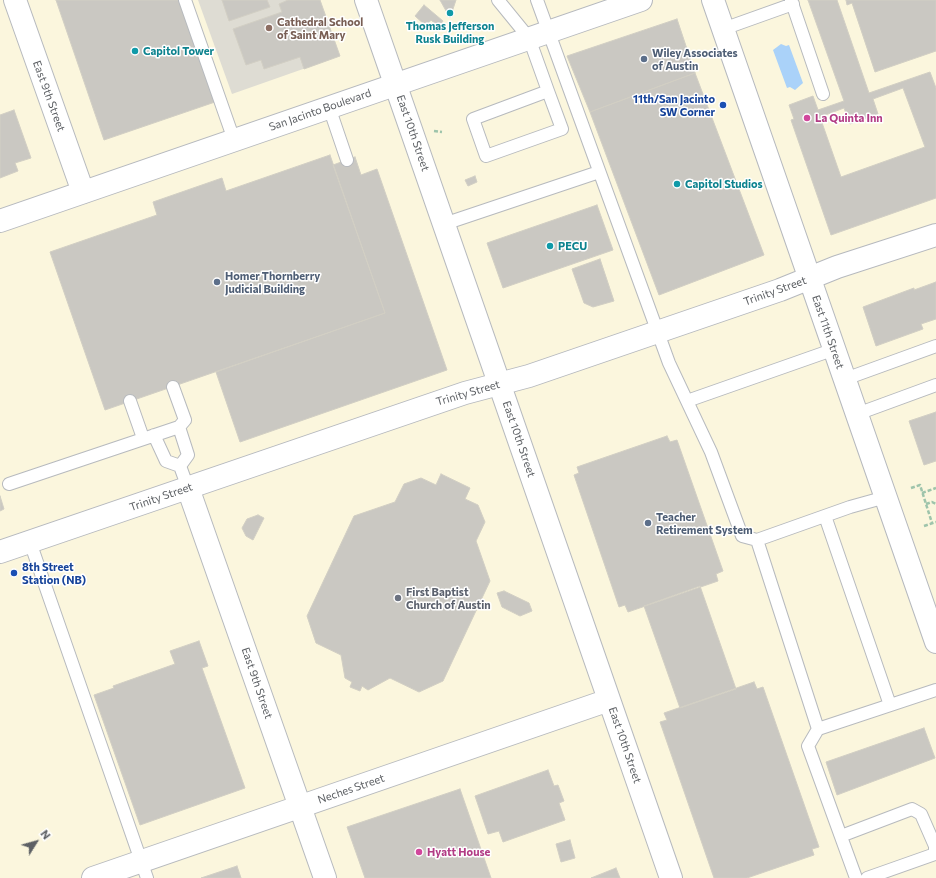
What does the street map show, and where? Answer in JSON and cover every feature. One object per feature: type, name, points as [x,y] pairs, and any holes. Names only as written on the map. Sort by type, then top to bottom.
[{"type":"main road","name":"East 9th Street","points":[[15,0],[83,192]]},
{"type":"main road","name":"East 10th Street","points":[[366,0],[501,384],[671,878]]},
{"type":"main road","name":"San Jacinto Boulevard","points":[[0,221],[640,0]]},
{"type":"main road","name":"East 11th Street","points":[[713,0],[936,642]]},
{"type":"main road","name":"Trinity Street","points":[[0,552],[465,393],[529,376],[780,290],[837,267],[936,235]]},
{"type":"main road","name":"East 9th Street","points":[[188,488],[324,878]]},
{"type":"main road","name":"Neches Street","points":[[93,878],[144,870],[300,806],[609,700]]},
{"type":"lane","points":[[185,0],[234,140]]},
{"type":"lane","points":[[498,0],[539,35],[581,122],[669,363],[711,452],[742,536],[757,540],[825,516],[886,498]]},
{"type":"lane","points":[[537,0],[539,35],[548,91],[562,129]]},
{"type":"lane","points":[[723,29],[792,2],[823,94]]},
{"type":"lane","points":[[548,91],[473,119],[486,156],[581,122]]},
{"type":"lane","points":[[329,107],[347,160]]},
{"type":"lane","points":[[444,224],[599,172]]},
{"type":"lane","points":[[844,378],[936,346]]},
{"type":"lane","points":[[687,401],[835,349]]},
{"type":"lane","points":[[857,414],[936,385]]},
{"type":"lane","points":[[9,484],[179,427],[185,420],[173,387]]},
{"type":"lane","points":[[130,402],[148,437],[166,461],[180,466]]},
{"type":"lane","points":[[179,427],[188,455],[180,466]]},
{"type":"lane","points":[[180,466],[188,488]]},
{"type":"lane","points":[[825,516],[890,705]]},
{"type":"lane","points":[[757,540],[818,729]]},
{"type":"lane","points":[[30,542],[144,870]]},
{"type":"lane","points":[[856,878],[808,746],[818,729],[936,690]]},
{"type":"lane","points":[[841,836],[912,809],[921,814],[935,846],[935,854],[867,878]]},
{"type":"path","points":[[911,488],[920,485],[932,523]]},
{"type":"path","points":[[922,492],[936,488]]},
{"type":"path","points":[[926,504],[932,502],[936,504]]},
{"type":"path","points":[[924,526],[936,522]]},
{"type":"shaded area","points":[[0,0],[936,0],[936,878],[0,878]]},
{"type":"shaded area","name":"Cathedral School of Saint Mary","points":[[198,0],[320,0],[340,56],[232,94]]},
{"type":"water","points":[[781,44],[786,46],[789,45],[803,83],[795,90],[790,87],[787,88],[773,50]]},
{"type":"building","name":"Capitol Tower","points":[[56,0],[180,0],[215,102],[104,140]]},
{"type":"building","points":[[222,0],[267,0],[270,7],[229,21]]},
{"type":"building","points":[[288,0],[320,0],[340,56],[304,69],[300,57],[264,69],[261,60],[246,65],[233,29],[282,12],[279,4]]},
{"type":"building","name":"Thomas Jefferson Rusk Building","points":[[440,0],[456,0],[450,18]]},
{"type":"building","name":"La Quinta Inn","points":[[808,0],[837,0],[869,93],[930,72],[936,88],[936,198],[831,235],[791,120],[794,119],[789,105],[813,96],[818,110],[844,101]],"holes":[[[903,88],[925,147],[841,177],[820,117],[844,108],[850,124],[878,114],[873,99]]]},
{"type":"building","points":[[846,0],[936,0],[936,51],[875,72],[852,3],[847,5]]},
{"type":"building","points":[[424,5],[443,21],[439,27],[431,20],[426,26],[415,16]]},
{"type":"building","points":[[677,19],[695,73],[590,112],[567,56]]},
{"type":"building","name":"Capitol Studios","points":[[695,73],[764,255],[659,295],[590,112]]},
{"type":"building","points":[[14,110],[31,158],[15,163],[18,171],[0,178],[0,115]]},
{"type":"building","name":"Homer Thornberry Judicial Building","points":[[330,155],[385,313],[105,410],[50,252],[157,215],[153,202],[222,178],[226,191]]},
{"type":"building","points":[[355,157],[361,175],[377,169],[447,370],[240,442],[216,372],[385,313],[333,165]]},
{"type":"building","points":[[475,176],[477,182],[468,186],[465,180]]},
{"type":"building","name":"PECU","points":[[597,205],[613,250],[503,288],[487,243]]},
{"type":"building","points":[[600,259],[614,301],[593,307],[584,303],[572,269]]},
{"type":"building","points":[[936,282],[936,319],[921,324],[923,329],[876,346],[863,307],[914,288],[914,290]]},
{"type":"building","points":[[936,412],[936,461],[924,465],[909,421]]},
{"type":"building","name":"Teacher Retirement System","points":[[667,436],[670,442],[677,440],[723,571],[716,574],[718,581],[628,612],[625,605],[619,607],[574,475],[579,473],[577,467]]},
{"type":"building","name":"First Baptist Church of Austin","points":[[441,474],[470,488],[465,499],[478,505],[485,522],[476,541],[490,581],[443,681],[419,692],[390,678],[368,690],[362,686],[360,691],[350,687],[352,682],[345,678],[341,655],[316,643],[307,616],[354,516],[395,502],[404,484],[421,478],[436,485]]},
{"type":"building","points":[[0,496],[4,509],[0,511]]},
{"type":"building","points":[[258,515],[264,518],[253,540],[246,536],[242,528],[247,519]]},
{"type":"building","points":[[700,586],[736,689],[680,708],[644,606]]},
{"type":"building","points":[[504,591],[529,603],[532,611],[520,616],[502,607],[497,593]]},
{"type":"building","points":[[199,641],[208,666],[202,668],[245,788],[140,825],[94,695],[114,688],[113,686],[175,664],[170,651]]},
{"type":"building","points":[[754,682],[757,689],[763,687],[819,847],[812,849],[814,855],[747,878],[714,878],[660,722],[667,720],[664,713]]},
{"type":"building","points":[[924,728],[935,758],[837,795],[826,762]]},
{"type":"building","points":[[548,770],[554,786],[558,785],[564,801],[559,803],[565,820],[503,842],[499,831],[488,834],[475,796]]},
{"type":"building","name":"Hyatt House","points":[[460,789],[491,878],[365,878],[347,827]]},
{"type":"building","points":[[570,840],[575,858],[561,862],[556,844]]},
{"type":"building","points":[[237,866],[241,878],[201,878]]},
{"type":"building","points":[[616,868],[620,878],[591,878]]},
{"type":"place","name":"Thomas Jefferson Rusk Building","points":[[450,13]]},
{"type":"place","name":"Cathedral School of Saint Mary","points":[[269,28]]},
{"type":"place","name":"Capitol Tower","points":[[135,51]]},
{"type":"place","name":"Wiley Associates of Austin","points":[[644,59]]},
{"type":"place","name":"11th/San Jacinto SW Corner","points":[[723,105]]},
{"type":"place","name":"La Quinta Inn","points":[[807,118]]},
{"type":"place","name":"Capitol Studios","points":[[677,184]]},
{"type":"place","name":"PECU","points":[[550,246]]},
{"type":"place","name":"Homer Thornberry Judicial Building","points":[[217,282]]},
{"type":"place","name":"Teacher Retirement System","points":[[648,523]]},
{"type":"place","name":"8th Street Station (NB)","points":[[14,573]]},
{"type":"place","name":"First Baptist Church of Austin","points":[[398,598]]},
{"type":"place","name":"Hyatt House","points":[[419,852]]}]
